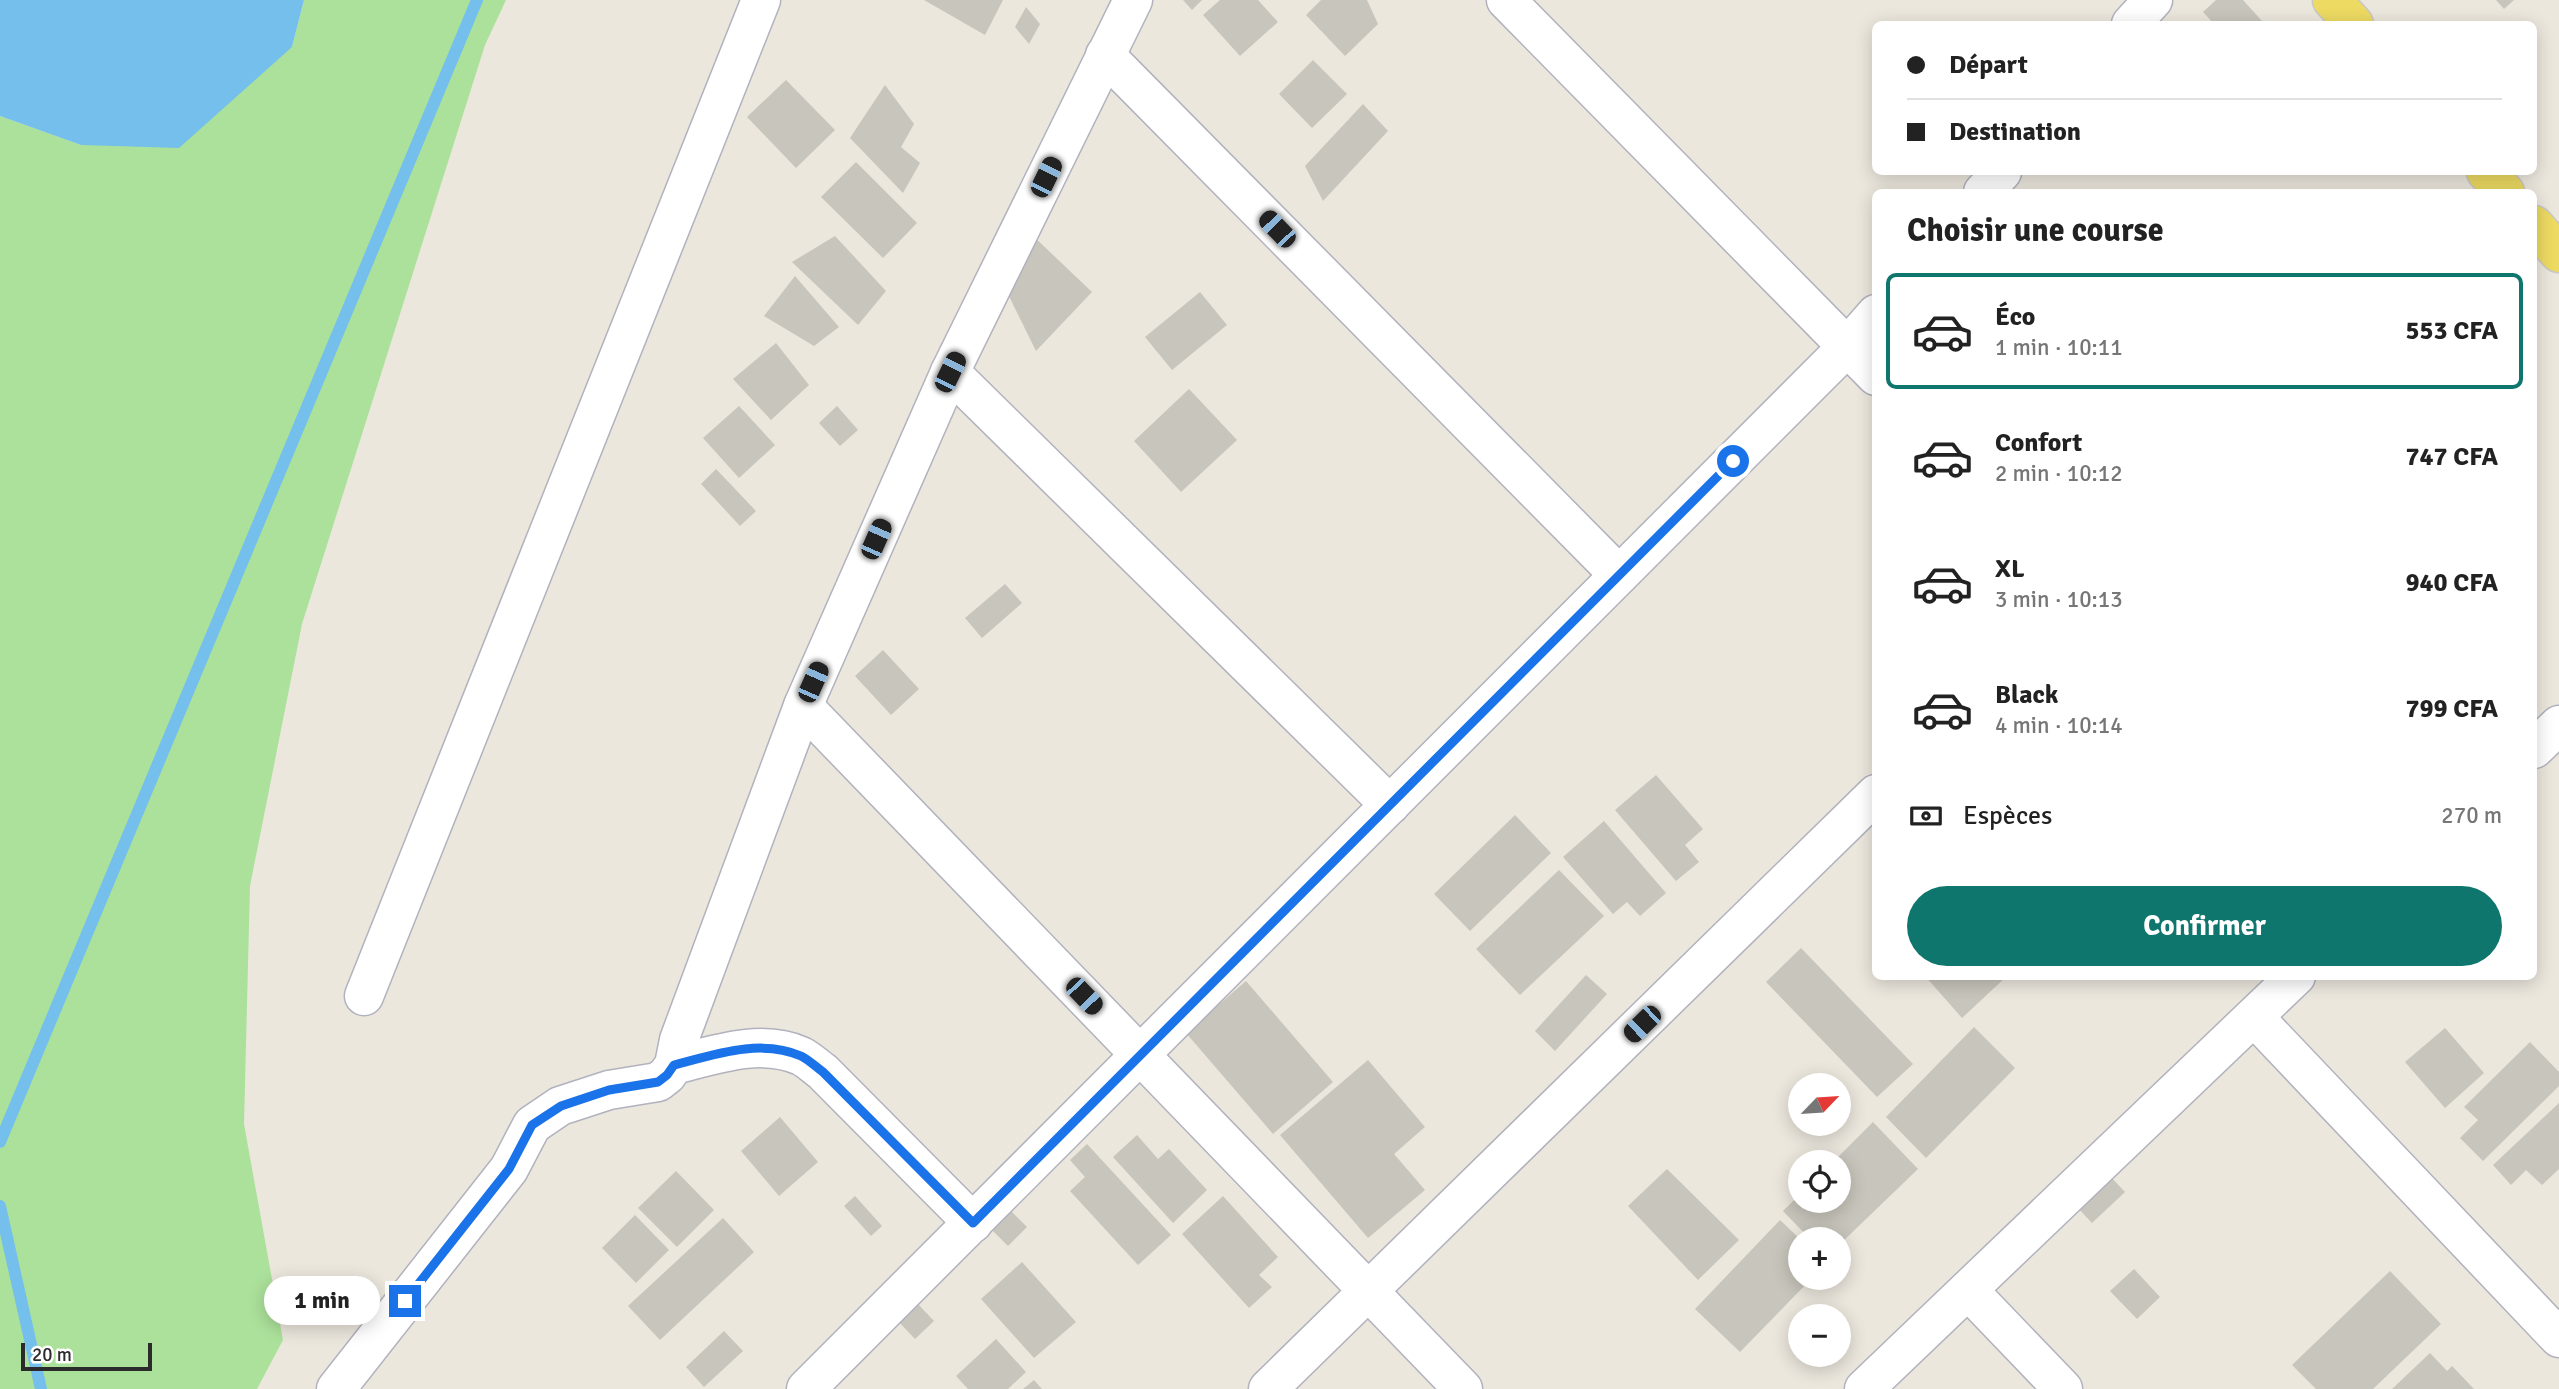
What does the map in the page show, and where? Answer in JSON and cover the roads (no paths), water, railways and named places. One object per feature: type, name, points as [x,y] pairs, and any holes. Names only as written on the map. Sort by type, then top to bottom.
[{"type":"main road","points":[[2332,0],[2351,21]]},
{"type":"main road","points":[[2537,228],[2559,252]]},
{"type":"street","points":[[364,996],[761,0]]},
{"type":"street","points":[[335,1389],[509,1169],[532,1125],[561,1106],[609,1090],[658,1082],[674,1065],[679,1040],[803,706],[950,372],[1133,0]]},
{"type":"street","points":[[1506,0],[1872,372]]},
{"type":"street","points":[[2134,21],[2153,0]]},
{"type":"street","points":[[1105,55],[1619,575]]},
{"type":"street","points":[[1986,189],[1999,175]]},
{"type":"street","points":[[806,1389],[1847,347],[1872,319]]},
{"type":"street","points":[[950,372],[1390,805]]},
{"type":"street","points":[[803,706],[1463,1389]]},
{"type":"street","points":[[2537,746],[2559,725]]},
{"type":"street","points":[[1268,1389],[1872,798]]},
{"type":"street","points":[[1864,1389],[2292,980]]},
{"type":"street","points":[[2253,1017],[2559,1338]]},
{"type":"street","points":[[674,1065],[736,1049],[778,1050],[802,1056],[823,1072],[973,1223]]},
{"type":"street","points":[[1968,1290],[2063,1389]]},
{"type":"water","points":[[0,0],[304,0],[292,47],[179,148],[81,145],[0,116]]},
{"type":"waterway","points":[[0,1142],[477,0]]},
{"type":"waterway","points":[[0,1206],[41,1389]]}]
